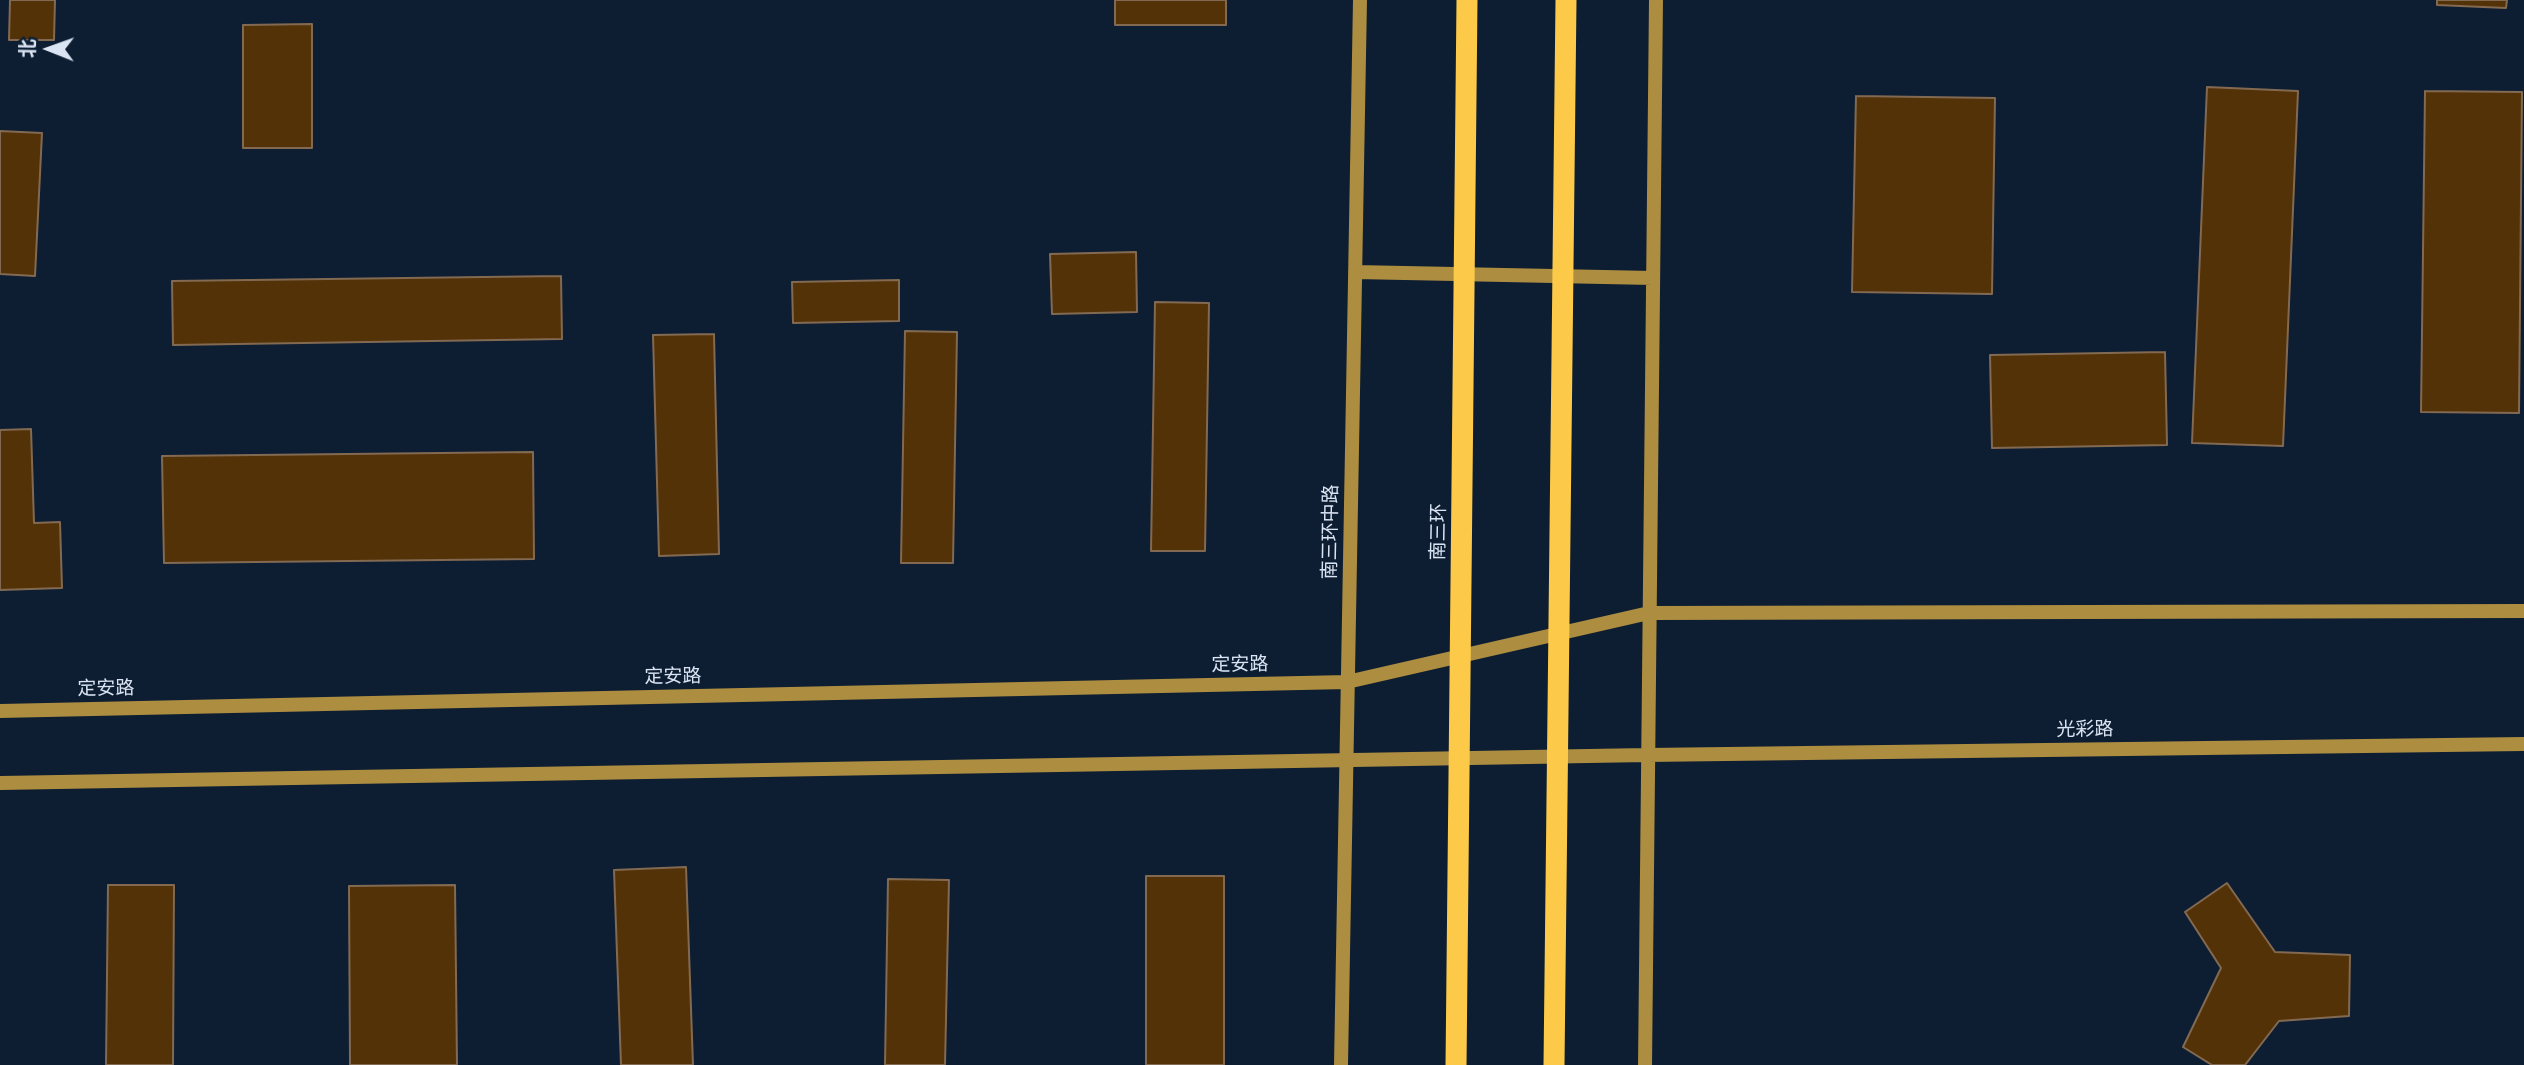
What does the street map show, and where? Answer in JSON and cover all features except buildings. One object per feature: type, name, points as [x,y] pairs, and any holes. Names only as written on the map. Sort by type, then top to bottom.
[{"type":"highway","name":"南三环","points":[[1455,1065],[1467,0]]},
{"type":"highway","points":[[1554,1065],[1566,0]]},
{"type":"street","name":"南三环中路","points":[[1341,1065],[1360,0]]},
{"type":"street","points":[[1645,1065],[1656,0]]},
{"type":"street","points":[[1355,272],[1653,278]]},
{"type":"street","points":[[1649,613],[2524,611]]},
{"type":"street","name":"定安路","points":[[0,711],[1347,682],[1649,613]]},
{"type":"street","name":"光彩路","points":[[1346,760],[2524,744]]},
{"type":"street","points":[[0,783],[1346,760]]}]
